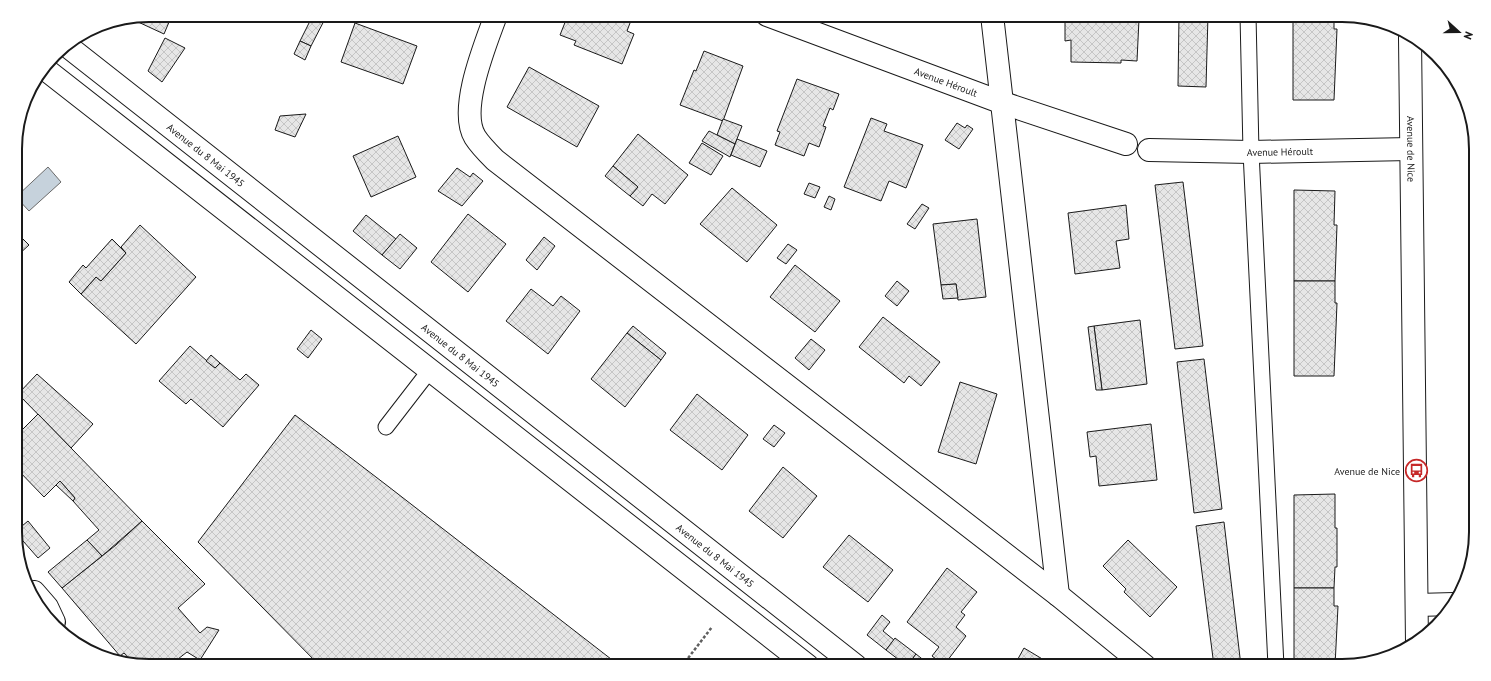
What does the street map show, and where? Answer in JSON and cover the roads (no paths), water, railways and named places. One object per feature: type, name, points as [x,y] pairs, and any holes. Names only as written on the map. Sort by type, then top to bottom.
[{"type":"main road","points":[[493,22],[477,67],[468,110],[474,136],[495,160],[1058,595],[1136,659]]},
{"type":"main road","name":"Avenue Héroult","points":[[786,22],[1003,104],[1126,144]]},
{"type":"main road","points":[[993,22],[1058,595]]},
{"type":"main road","name":"Avenue de Nice","points":[[1410,42],[1410,150],[1417,634]]},
{"type":"main road","name":"Avenue du 8 Mai 1945","points":[[71,49],[847,659]]},
{"type":"main road","points":[[48,72],[799,659]]},
{"type":"main road","name":"Avenue Héroult","points":[[1149,150],[1251,152],[1410,150]]},
{"type":"main road","points":[[340,300],[358,274]]},
{"type":"main road","points":[[655,546],[672,521]]},
{"type":"main road","points":[[1417,605],[1446,604]]},
{"type":"lane","points":[[1248,22],[1251,152],[1276,659]]},
{"type":"lane","points":[[386,427],[430,370]]},
{"type":"place","name":"Avenue de Nice","points":[[1416,471]]}]
